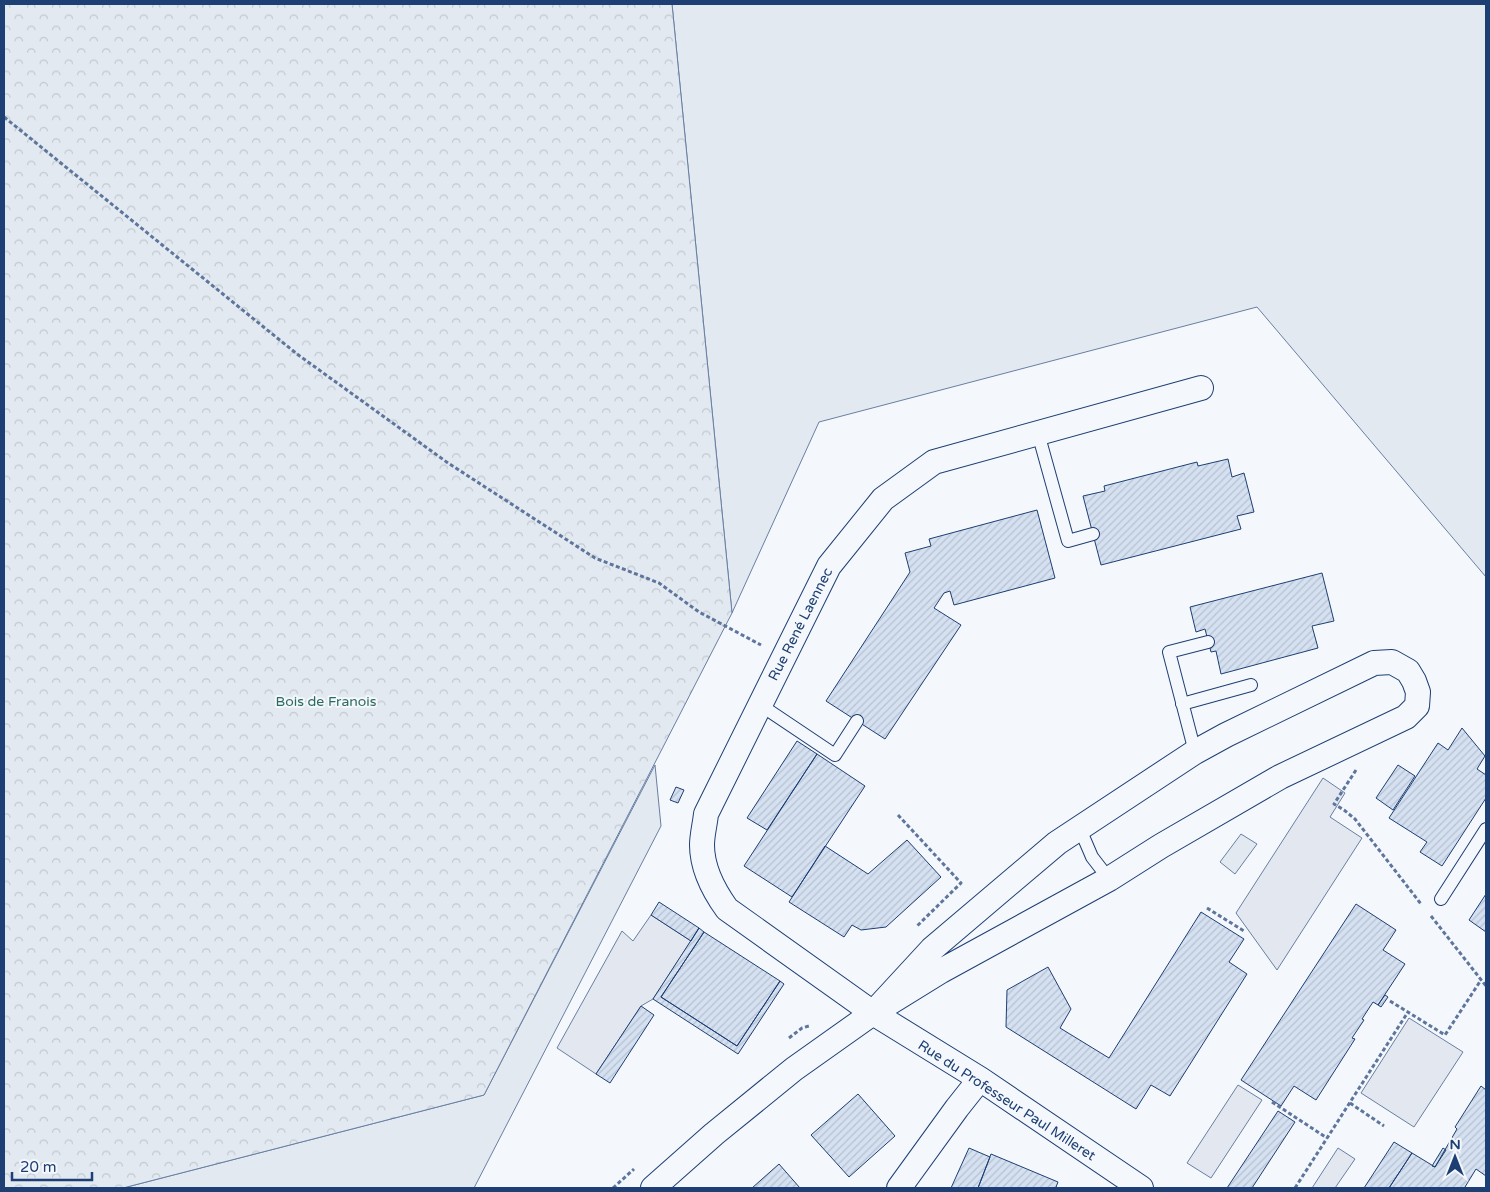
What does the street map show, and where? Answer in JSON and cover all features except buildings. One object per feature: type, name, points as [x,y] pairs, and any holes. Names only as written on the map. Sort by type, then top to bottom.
[{"type":"street","name":"Rue René Laennec","points":[[873,1013],[728,910],[714,891],[706,870],[702,845],[706,814],[829,566],[883,499],[934,462],[1201,388]]},
{"type":"street","points":[[653,1188],[714,1134],[794,1069],[873,1013],[941,971],[1109,879],[1161,846],[1280,777],[1406,717],[1417,706],[1418,692],[1408,671],[1392,662],[1374,662],[1194,752],[1057,843],[932,949],[873,1013]]},
{"type":"street","name":"Rue du Professeur Paul Milleret","points":[[873,1013],[980,1079],[1141,1188]]},
{"type":"street","points":[[899,1188],[980,1079]]},
{"type":"lane","points":[[1038,433],[1068,541],[1093,534]]},
{"type":"lane","points":[[1194,752],[1169,652],[1208,642]]},
{"type":"lane","points":[[1182,704],[1251,685]]},
{"type":"lane","points":[[759,704],[835,755],[857,721]]},
{"type":"lane","points":[[1080,829],[1092,857],[1109,879]]},
{"type":"lane","points":[[1441,899],[1486,829]]},
{"type":"path","points":[[4,117],[296,354],[448,463],[595,558],[659,584],[699,612],[784,656]]},
{"type":"path","points":[[1360,765],[1334,804],[1355,819],[1423,906]]},
{"type":"path","points":[[898,815],[961,883],[912,931]]},
{"type":"path","points":[[1207,908],[1244,931]]},
{"type":"path","points":[[1428,914],[1486,986]]},
{"type":"path","points":[[1390,1001],[1446,1035],[1481,980]]},
{"type":"path","points":[[1295,1188],[1408,1012]]},
{"type":"path","points":[[1272,1102],[1327,1138]]},
{"type":"path","points":[[1350,1103],[1384,1126]]},
{"type":"green space","name":"Bois de Franois","points":[[4,4],[672,4],[732,613],[484,1095],[123,1188],[4,1188]]},
{"type":"green space","points":[[672,4],[1486,4],[1486,577],[1257,307],[819,422],[732,613]]},
{"type":"green space","points":[[655,765],[661,826],[474,1188],[123,1188],[484,1095]]},
{"type":"green space","points":[[1241,834],[1257,844],[1235,874],[1220,862]]},
{"type":"shaded area","points":[[1323,778],[1345,793],[1330,817],[1362,838],[1277,970],[1236,913]]},
{"type":"shaded area","points":[[651,915],[691,941],[653,999],[641,1006],[596,1074],[557,1048],[622,931],[633,941]]},
{"type":"shaded area","points":[[1409,1018],[1463,1052],[1414,1127],[1361,1093]]},
{"type":"shaded area","points":[[1238,1085],[1262,1100],[1211,1178],[1187,1163]]},
{"type":"shaded area","points":[[1338,1148],[1355,1159],[1335,1188],[1312,1188]]}]
